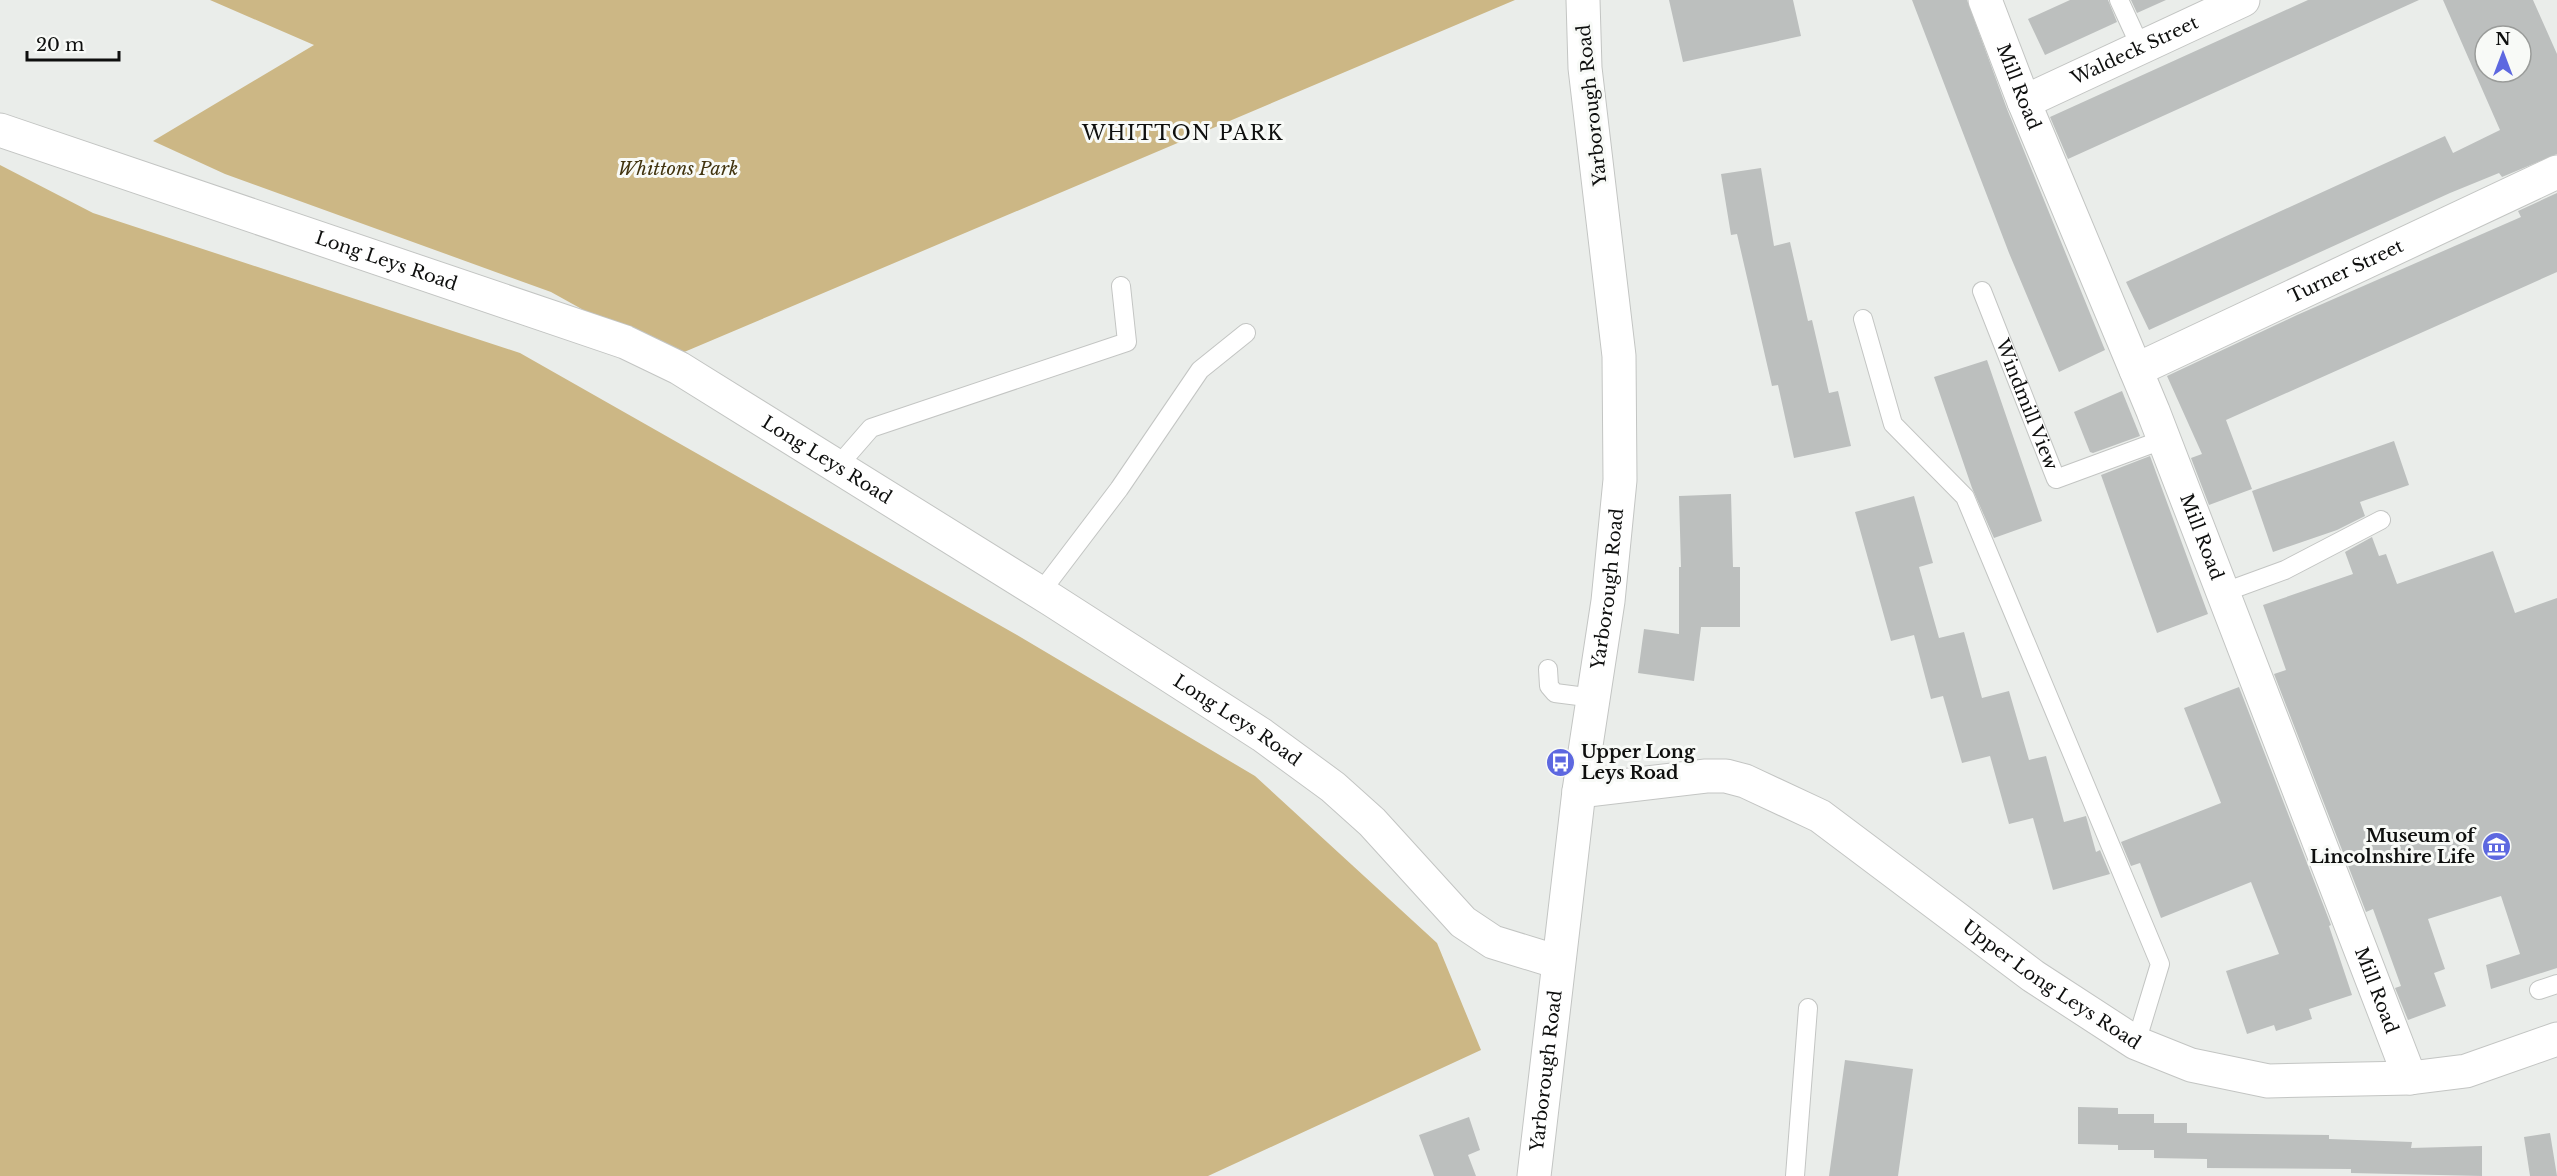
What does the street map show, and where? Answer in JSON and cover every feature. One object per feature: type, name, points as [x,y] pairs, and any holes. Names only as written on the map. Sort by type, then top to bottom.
[{"type":"street","name":"Yarborough Road","points":[[1534,1176],[1579,791],[1608,601],[1620,480],[1619,356],[1585,68],[1583,0]]},
{"type":"street","name":"Mill Road","points":[[1985,0],[2024,102],[2136,370],[2410,1078]]},
{"type":"street","name":"Waldeck Street","points":[[2024,102],[2243,0]]},
{"type":"street","name":"Long Leys Road","points":[[0,130],[624,342],[679,368],[1040,593],[1262,735],[1334,787],[1372,822],[1463,922],[1481,936],[1558,962]]},
{"type":"street","name":"Turner Street","points":[[2136,370],[2557,171]]},
{"type":"street","name":"Upper Long Leys Road","points":[[1579,791],[1706,776],[1726,776],[1769,790],[1820,816],[2033,976],[2136,1043],[2191,1065],[2256,1080],[2297,1082],[2410,1078],[2466,1071],[2557,1039]]},
{"type":"lane","points":[[2119,0],[2140,48]]},
{"type":"lane","points":[[837,467],[871,428],[1128,342],[1121,286]]},
{"type":"lane","name":"Windmill View","points":[[1982,291],[2056,479],[2162,440]]},
{"type":"lane","points":[[1863,319],[1893,424],[1965,497],[2160,964],[2136,1043]]},
{"type":"lane","points":[[1040,593],[1119,489],[1200,370],[1246,333]]},
{"type":"lane","points":[[2222,593],[2285,570],[2381,520]]},
{"type":"lane","points":[[1548,669],[1549,686],[1555,693],[1594,698]]},
{"type":"lane","points":[[2539,990],[2557,984]]},
{"type":"lane","points":[[1795,1176],[1808,1008]]},
{"type":"green space","name":"Whittons Park","points":[[210,0],[1515,0],[670,358],[551,292],[225,174],[153,141],[314,45]]},
{"type":"green space","points":[[0,165],[93,213],[520,353],[1017,635],[1255,776],[1437,943],[1481,1050],[1208,1176],[0,1176]]},
{"type":"building","points":[[1669,0],[1793,0],[1801,36],[1683,62]]},
{"type":"building","points":[[1912,0],[1967,0],[2007,109],[2105,350],[2059,372],[2009,253]]},
{"type":"building","points":[[2070,0],[2108,0],[2117,22],[2045,55],[2028,19]]},
{"type":"building","points":[[2131,0],[2166,0],[2137,13]]},
{"type":"building","points":[[2308,0],[2419,0],[2068,159],[2050,117]]},
{"type":"building","points":[[2443,0],[2533,0],[2557,54],[2557,154],[2502,177],[2499,173],[2450,193],[2149,330],[2126,282],[2445,136],[2453,153],[2500,130],[2480,84],[2533,84],[2533,24],[2473,24],[2473,68]]},
{"type":"building","points":[[1761,168],[1774,246],[1790,242],[1808,321],[1812,320],[1829,393],[1838,391],[1851,446],[1794,458],[1778,385],[1772,386],[1737,234],[1731,235],[1721,174]]},
{"type":"building","points":[[2557,193],[2557,272],[2226,420],[2252,489],[2209,505],[2191,458],[2202,454],[2167,376],[2297,315],[2521,217],[2518,211]]},
{"type":"building","points":[[1987,360],[2042,521],[1994,538],[1972,488],[1934,377]]},
{"type":"building","points":[[2122,391],[2140,436],[2093,453],[2090,452],[2074,412]]},
{"type":"building","points":[[2394,441],[2409,485],[2360,502],[2365,516],[2337,530],[2273,552],[2252,491]]},
{"type":"building","points":[[2150,456],[2208,614],[2157,633],[2101,475]]},
{"type":"building","points":[[1731,494],[1733,567],[1740,567],[1740,627],[1701,627],[1694,681],[1638,673],[1644,629],[1679,634],[1679,567],[1681,567],[1679,496]]},
{"type":"building","points":[[1914,496],[1933,563],[1919,567],[1939,638],[1964,632],[1982,698],[2009,691],[2029,760],[2046,756],[2064,822],[2086,816],[2096,852],[2100,850],[2110,874],[2053,890],[2033,818],[2009,824],[1990,756],[1962,763],[1943,696],[1931,699],[1914,635],[1891,641],[1855,512]]},
{"type":"building","points":[[2372,537],[2379,556],[2386,554],[2397,584],[2493,551],[2515,613],[2557,598],[2557,968],[2491,989],[2486,965],[2520,954],[2501,896],[2428,919],[2445,969],[2434,973],[2446,1006],[2408,1020],[2395,988],[2401,986],[2373,909],[2366,912],[2274,674],[2286,670],[2263,605],[2353,574],[2345,552]]},
{"type":"building","points":[[2239,687],[2331,925],[2329,926],[2352,995],[2309,1009],[2312,1019],[2276,1031],[2274,1025],[2247,1034],[2226,971],[2279,954],[2251,882],[2161,918],[2140,863],[2131,866],[2121,842],[2221,803],[2184,708]]},
{"type":"building","points":[[1845,1060],[1913,1069],[1898,1176],[1829,1176]]},
{"type":"building","points":[[2078,1107],[2118,1108],[2118,1114],[2154,1114],[2154,1123],[2187,1123],[2187,1133],[2329,1135],[2329,1139],[2412,1142],[2411,1148],[2482,1146],[2482,1176],[2351,1173],[2351,1169],[2207,1168],[2207,1159],[2154,1158],[2154,1150],[2118,1150],[2118,1145],[2078,1144]]},
{"type":"building","points":[[1469,1117],[1480,1150],[1468,1155],[1476,1176],[1434,1176],[1419,1135]]},
{"type":"building","points":[[2550,1133],[2557,1176],[2530,1176],[2524,1137]]},
{"type":"place","name":"Upper Long Leys Road","points":[[1560,762]]},
{"type":"place","name":"Museum of Lincolnshire Life","points":[[2496,846]]},
{"type":"district","name":"WHITTON PARK","points":[[1183,133]]}]
